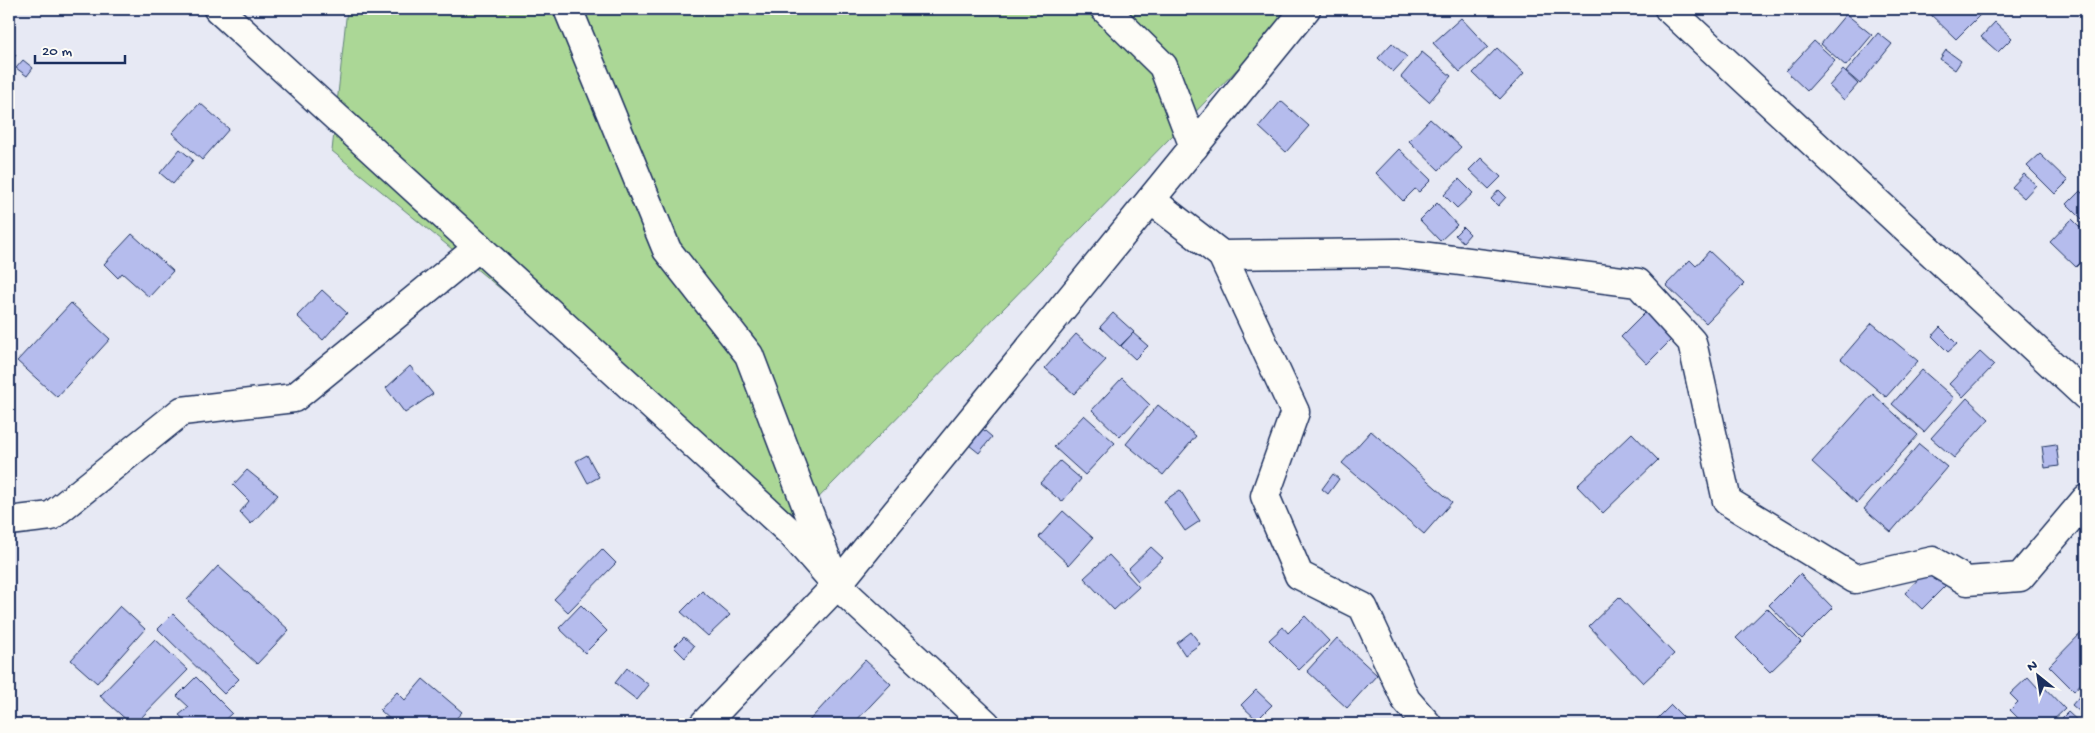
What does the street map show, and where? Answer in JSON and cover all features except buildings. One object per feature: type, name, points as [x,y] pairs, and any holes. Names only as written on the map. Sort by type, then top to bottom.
[{"type":"street","points":[[218,9],[791,533],[837,586],[986,724]]},
{"type":"street","points":[[568,9],[667,250],[749,355],[837,586]]},
{"type":"street","points":[[1105,9],[1163,66],[1194,147]]},
{"type":"street","points":[[704,724],[837,586],[1306,9]]},
{"type":"street","points":[[1669,9],[2086,396]]},
{"type":"street","points":[[1150,200],[1222,256],[1295,412],[1265,496],[1299,575],[1363,607],[1406,700],[1428,724]]},
{"type":"street","points":[[9,521],[51,516],[182,411],[294,398],[479,247]]},
{"type":"street","points":[[1222,256],[1397,253],[1638,283],[1692,342],[1727,501],[1855,579],[1933,561],[1968,581],[2020,577],[2086,499]]},
{"type":"street","points":[[732,724],[733,693]]},
{"type":"green space","points":[[347,9],[1296,9],[791,526],[332,151]]}]
